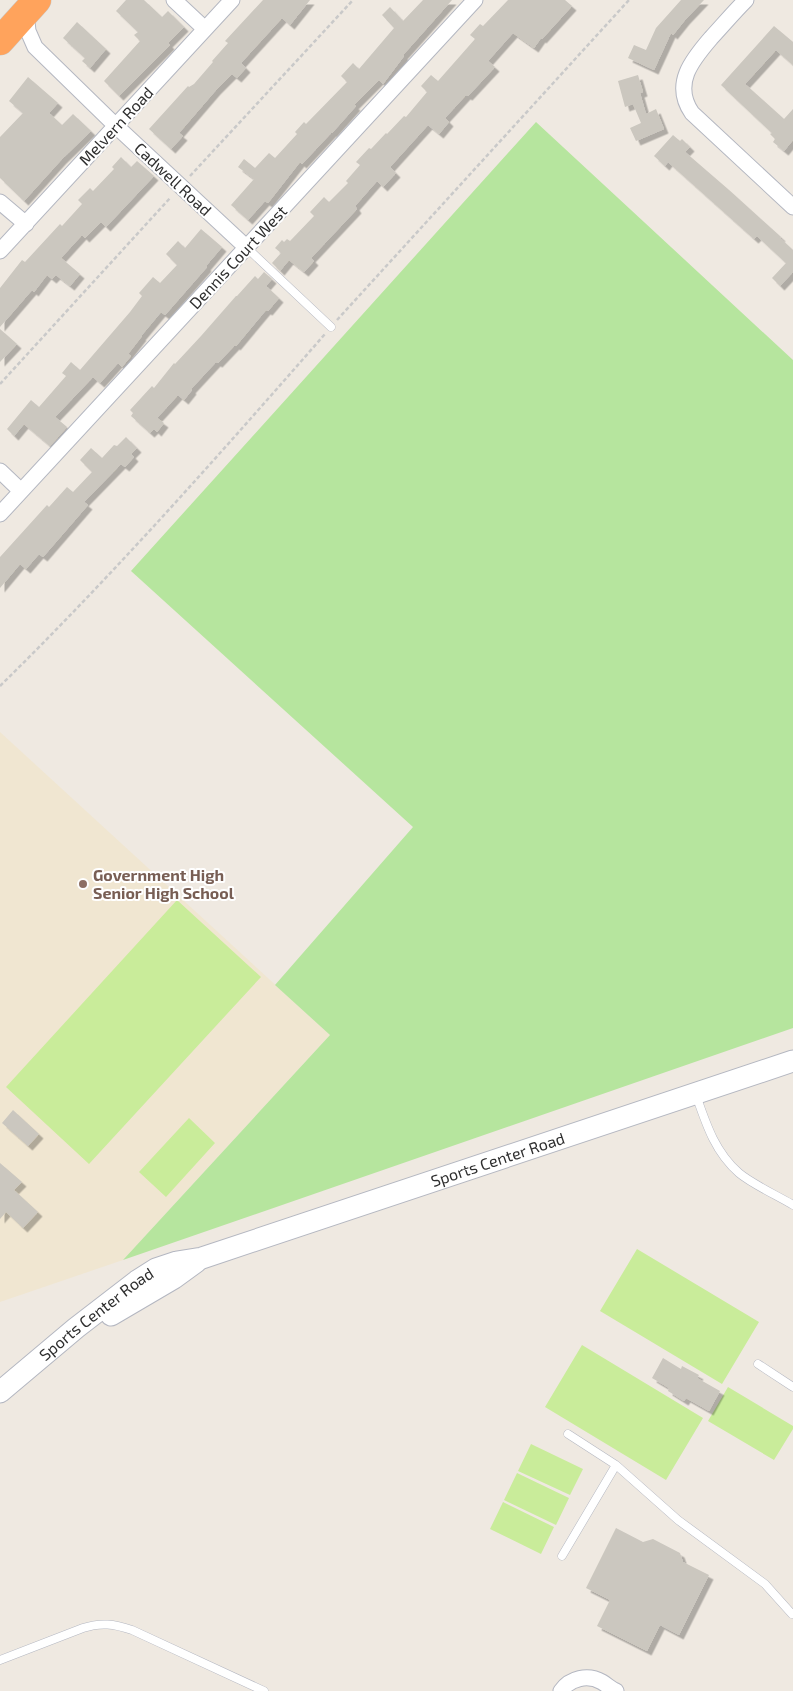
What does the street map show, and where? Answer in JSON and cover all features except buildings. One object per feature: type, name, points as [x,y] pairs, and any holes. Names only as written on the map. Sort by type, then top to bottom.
[{"type":"highway","points":[[1,40],[31,6]]},
{"type":"main road","name":"Sports Center Road","points":[[0,1392],[76,1328],[137,1281],[156,1269],[177,1262],[202,1258],[793,1061]]},
{"type":"main road","name":"Sports Center Road","points":[[0,1407],[65,1351],[112,1314],[174,1278],[202,1258]]},
{"type":"street","points":[[174,0],[206,29]]},
{"type":"street","name":"Melvern Road","points":[[0,251],[232,0]]},
{"type":"street","name":"Dennis Court West","points":[[0,514],[475,0]]},
{"type":"street","points":[[746,0],[728,18],[689,65],[685,77],[684,96],[687,106],[692,113],[793,207]]},
{"type":"street","points":[[31,6],[28,31],[34,47]]},
{"type":"street","name":"Cadwell Road","points":[[1,40],[12,39],[34,47],[246,247]]},
{"type":"street","points":[[0,202],[26,224]]},
{"type":"street","points":[[0,471],[21,491]]},
{"type":"street","points":[[561,1691],[574,1680],[586,1678],[602,1682],[616,1691]]},
{"type":"lane","points":[[246,247],[331,327]]},
{"type":"lane","points":[[695,1093],[706,1126],[716,1146],[727,1160],[740,1174],[793,1205]]},
{"type":"lane","points":[[758,1364],[793,1387]]},
{"type":"lane","points":[[568,1434],[616,1465],[678,1520],[765,1584],[793,1616]]},
{"type":"lane","points":[[562,1556],[616,1465]]},
{"type":"lane","points":[[793,1606],[793,1616]]},
{"type":"lane","points":[[0,1660],[83,1628],[97,1624],[112,1624],[132,1630],[264,1691]]},
{"type":"path","points":[[0,384],[353,0]]},
{"type":"path","points":[[0,686],[56,630],[200,477],[331,327],[629,0]]},
{"type":"shaded area","name":"Government High Senior High School","points":[[0,732],[330,1035],[123,1260],[0,1302]]},
{"type":"green space","points":[[536,122],[793,360],[793,1028],[123,1260],[330,1035],[275,985],[413,827],[131,571]]},
{"type":"green space","points":[[177,900],[261,977],[89,1164],[6,1087]]},
{"type":"green space","points":[[189,1118],[215,1143],[166,1197],[139,1172]]},
{"type":"green space","points":[[637,1249],[759,1322],[722,1384],[600,1311]]},
{"type":"green space","points":[[582,1345],[703,1418],[666,1480],[545,1407]]},
{"type":"green space","points":[[728,1387],[793,1426],[774,1460],[708,1421]]},
{"type":"green space","points":[[531,1444],[583,1469],[570,1495],[518,1471]]},
{"type":"green space","points":[[517,1473],[569,1498],[556,1525],[504,1500]]},
{"type":"green space","points":[[503,1502],[554,1527],[541,1554],[490,1529]]},
{"type":"place","name":"Government High Senior High School","points":[[83,884]]}]
